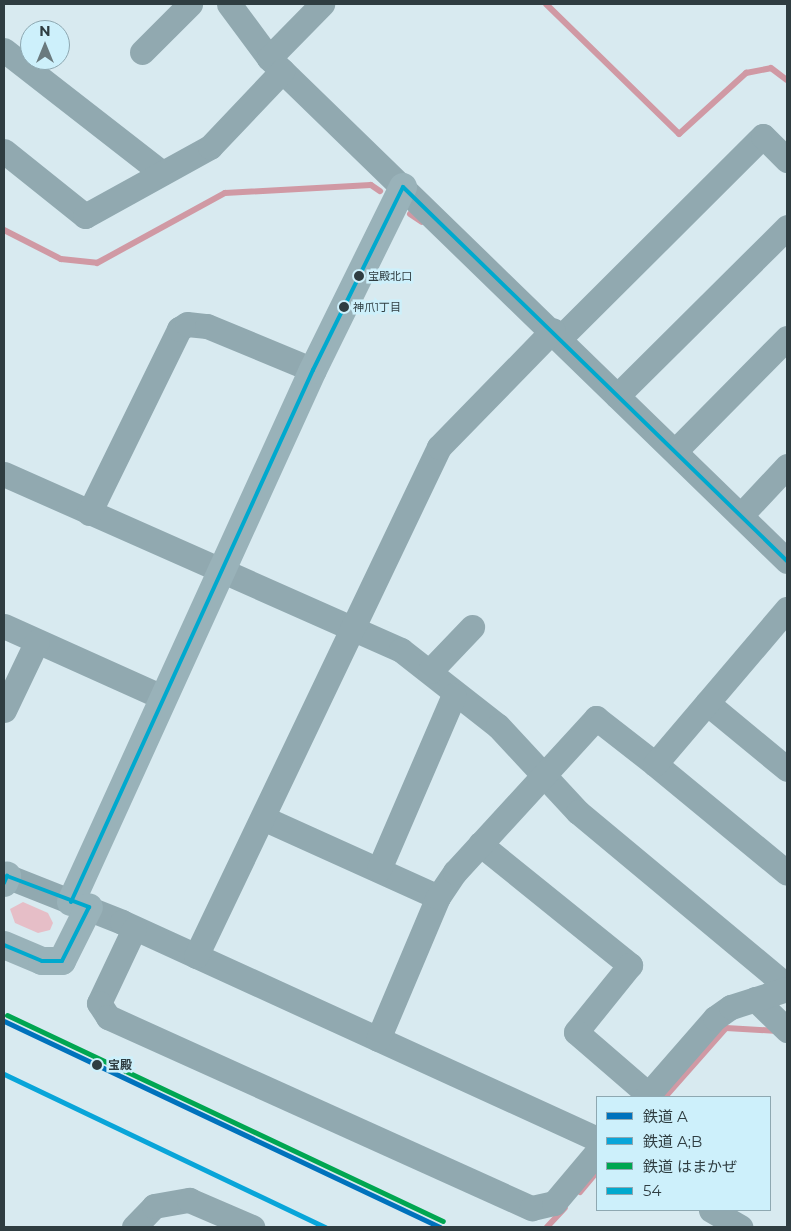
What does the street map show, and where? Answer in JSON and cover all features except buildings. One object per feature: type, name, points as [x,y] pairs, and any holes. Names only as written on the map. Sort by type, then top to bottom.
[{"type":"street","points":[[142,52],[190,4]]},
{"type":"street","points":[[229,4],[275,64],[742,514],[787,561]]},
{"type":"street","points":[[4,150],[85,216],[210,147],[322,4]]},
{"type":"street","points":[[4,50],[162,173]]},
{"type":"street","points":[[196,956],[439,447],[763,136],[787,160]]},
{"type":"street","points":[[4,945],[42,961],[62,961],[80,905],[164,698],[223,572],[313,370],[403,186]]},
{"type":"street","points":[[618,396],[787,227]]},
{"type":"street","points":[[89,513],[179,329],[187,324],[207,326],[313,370]]},
{"type":"street","points":[[675,451],[787,338]]},
{"type":"street","points":[[742,514],[787,466]]},
{"type":"street","points":[[4,474],[352,630],[401,650],[430,671],[454,695],[498,726],[546,775],[578,812],[787,988]]},
{"type":"street","points":[[656,764],[787,609]]},
{"type":"street","points":[[4,626],[164,698]]},
{"type":"street","points":[[430,671],[472,627]]},
{"type":"street","points":[[4,710],[37,641]]},
{"type":"street","points":[[379,869],[454,695]]},
{"type":"street","points":[[708,703],[787,769]]},
{"type":"street","points":[[378,1039],[438,897],[480,844],[546,775],[596,718],[656,764],[787,873]]},
{"type":"street","points":[[263,818],[438,897]]},
{"type":"street","points":[[480,844],[630,965],[576,1032],[648,1096],[716,1018],[755,999],[787,988]]},
{"type":"street","points":[[5,878],[80,905],[134,928],[378,1039],[559,1125],[596,1140],[554,1203],[532,1208],[108,1017],[99,1003],[134,928]]},
{"type":"street","points":[[755,999],[782,1025]]},
{"type":"street","points":[[134,1227],[154,1206],[189,1200],[252,1227]]},
{"type":"street","points":[[713,1211],[740,1227]]},
{"type":"shaded area","points":[[23,902],[48,913],[53,923],[50,930],[38,933],[15,923],[10,909]]},
{"type":"waterway","points":[[546,4],[679,134],[746,73],[771,68],[787,80]]},
{"type":"waterway","points":[[4,230],[61,259],[97,263],[225,193],[371,185],[380,191]]},
{"type":"waterway","points":[[410,214],[422,222]]},
{"type":"waterway","points":[[666,1096],[726,1028],[778,1031]]},
{"type":"waterway","points":[[580,1192],[596,1173]]},
{"type":"waterway","points":[[547,1227],[565,1208]]},
{"type":"rail line","name":"はまかぜ","points":[[7,1015],[443,1221]]},
{"type":"rail line","name":"A","points":[[4,1021],[440,1227]]},
{"type":"rail line","name":"A;B","points":[[4,1074],[325,1227]]},
{"type":"transit line","name":"54","points":[[71,902],[313,370],[403,187],[787,561]]},
{"type":"transit line","name":"54","points":[[4,883],[7,876],[89,907],[62,961],[42,961],[4,945]]},
{"type":"place","name":"宝殿北口","points":[[359,276]]},
{"type":"place","name":"神爪1丁目","points":[[344,307]]},
{"type":"place","name":"宝殿","points":[[97,1065]]}]
